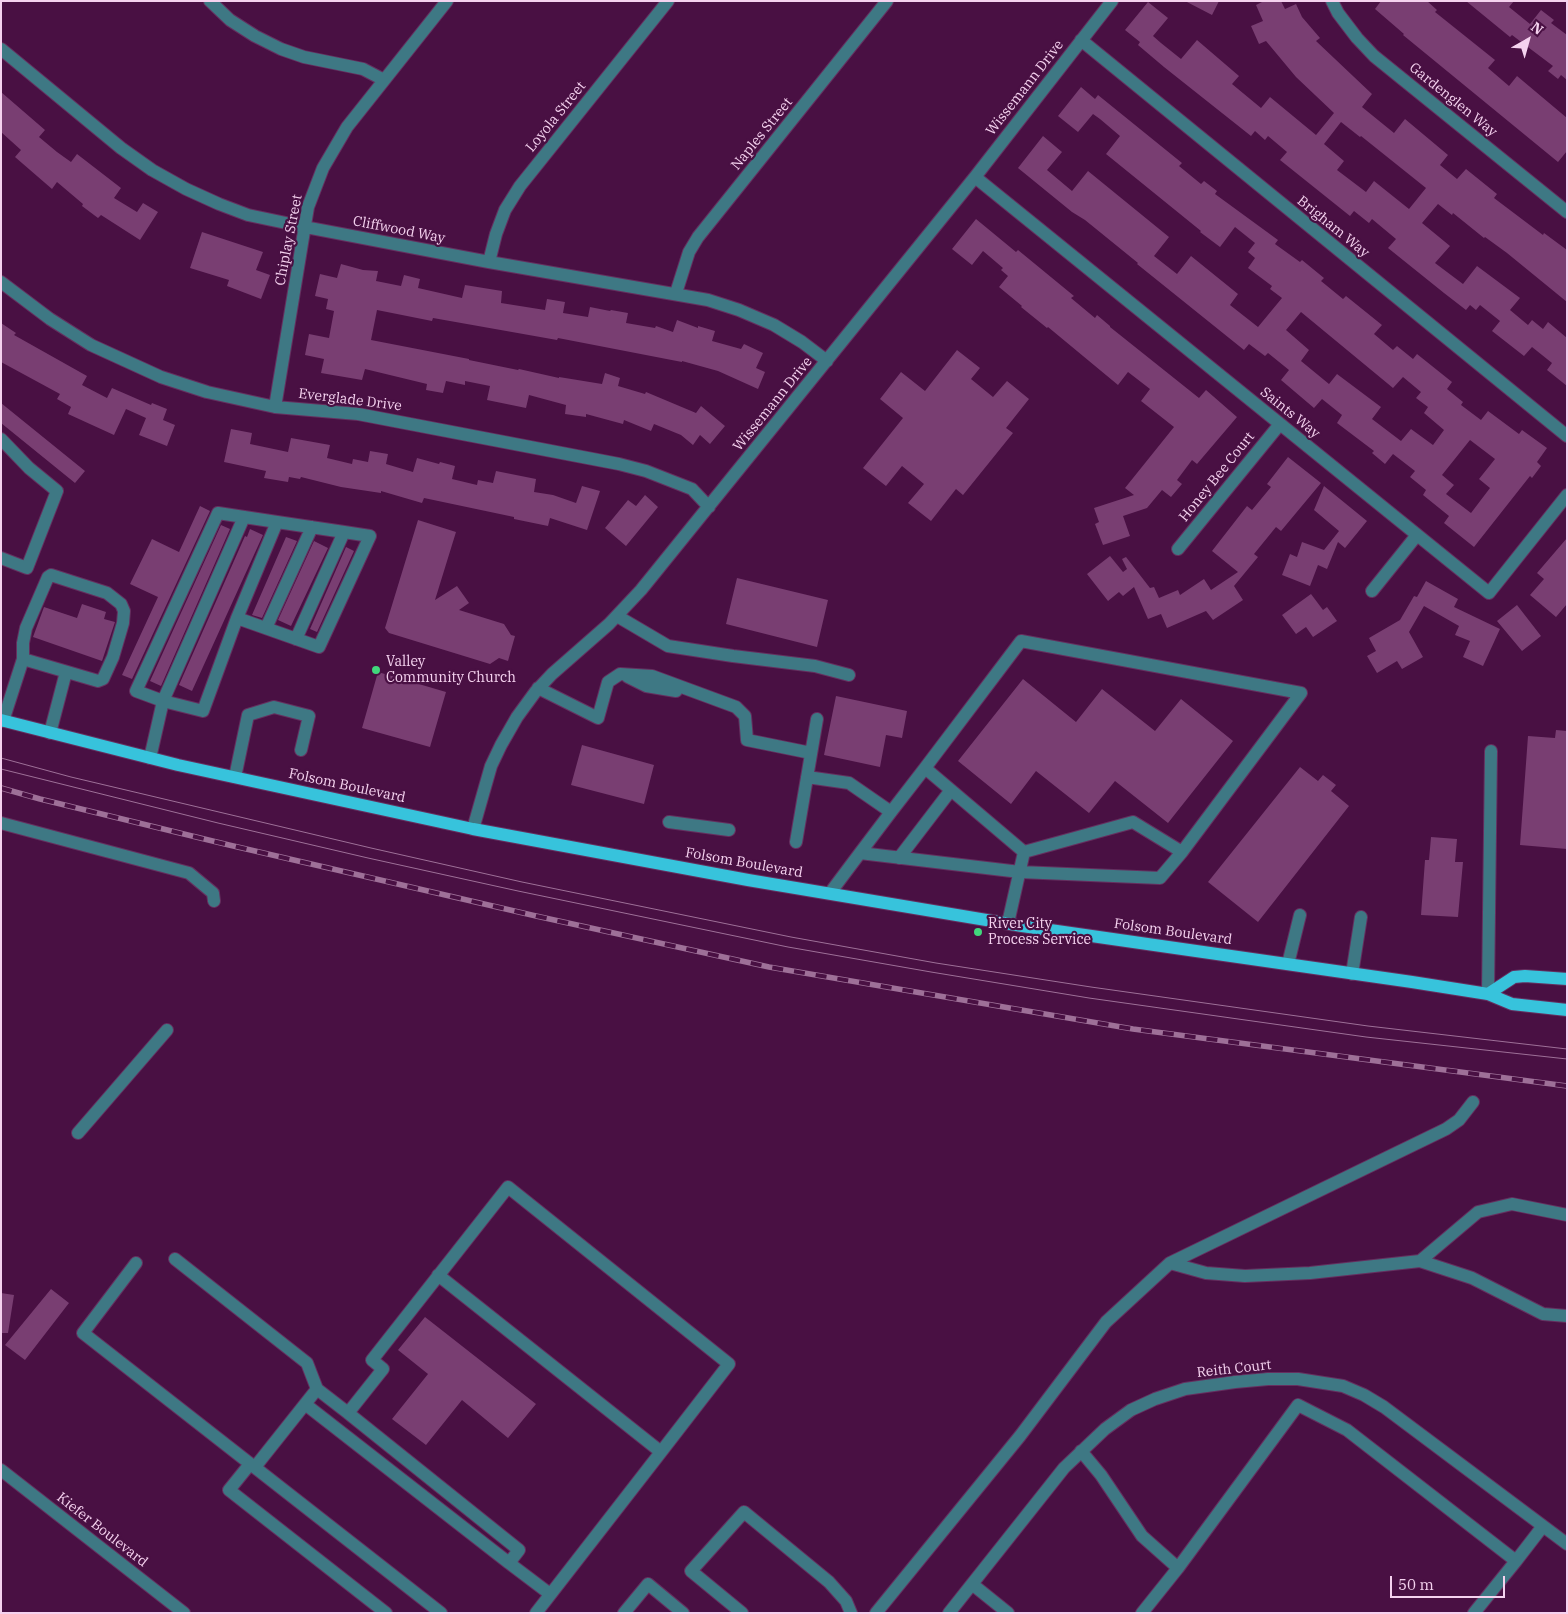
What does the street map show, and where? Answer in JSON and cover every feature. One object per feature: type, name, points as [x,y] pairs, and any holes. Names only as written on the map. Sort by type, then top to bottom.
[{"type":"main road","name":"Folsom Boulevard","points":[[2,720],[150,758],[473,829],[1008,923],[1488,994],[1512,1004],[1567,1010]]},
{"type":"main road","points":[[1488,994],[1514,977],[1567,979]]},
{"type":"street","points":[[210,1],[230,20],[254,36],[281,49],[304,57],[363,69],[384,80]]},
{"type":"street","name":"Chiplay Street","points":[[275,407],[308,208],[323,168],[347,127],[447,1]]},
{"type":"street","name":"Loyola Street","points":[[489,262],[496,234],[505,210],[520,186],[668,1]]},
{"type":"street","name":"Naples Street","points":[[676,294],[689,252],[698,237],[887,1]]},
{"type":"street","name":"Wissemann Drive","points":[[473,829],[491,766],[517,717],[538,688],[617,616],[641,590],[975,178],[1112,1]]},
{"type":"street","name":"Gardenglen Way","points":[[1332,1],[1338,13],[1357,38],[1374,56],[1567,212]]},
{"type":"street","name":"Brigham Way","points":[[1081,40],[1567,436]]},
{"type":"street","name":"Cliffwood Way","points":[[1,49],[121,148],[152,170],[186,189],[248,215],[489,262],[708,300],[739,310],[774,325],[802,342],[827,361]]},
{"type":"street","name":"Saints Way","points":[[975,178],[1489,593],[1567,495]]},
{"type":"street","name":"Everglade Drive","points":[[1,282],[50,319],[92,344],[126,362],[161,377],[207,392],[275,407],[358,414],[619,464],[692,489],[709,507]]},
{"type":"street","name":"Honey Bee Court","points":[[1178,549],[1280,424]]},
{"type":"street","points":[[1,439],[29,468],[58,491],[27,568],[1,558]]},
{"type":"street","points":[[237,618],[319,647],[370,536],[218,513],[136,691],[163,701],[203,711],[237,618],[277,522]]},
{"type":"street","points":[[150,758],[163,701],[244,517]]},
{"type":"street","points":[[266,628],[312,527]]},
{"type":"street","points":[[296,639],[344,532]]},
{"type":"street","points":[[1372,591],[1417,535]]},
{"type":"street","points":[[2,720],[23,659],[23,643],[26,628],[48,577],[51,576],[108,593],[121,604],[124,610],[120,632],[103,679],[98,681],[23,659]]},
{"type":"street","points":[[617,616],[668,646],[815,666],[849,675]]},
{"type":"street","points":[[830,893],[860,853],[891,812],[1021,641],[1301,693],[1182,852],[1160,878],[1020,872],[860,853]]},
{"type":"street","points":[[50,733],[66,672]]},
{"type":"street","points":[[538,688],[598,718],[608,682],[620,674],[652,676],[736,707],[745,716],[747,740],[811,753]]},
{"type":"street","points":[[235,777],[248,715],[274,707],[309,716],[301,750]]},
{"type":"street","points":[[796,842],[817,719]]},
{"type":"street","points":[[1488,994],[1491,751]]},
{"type":"street","points":[[925,768],[1024,852]]},
{"type":"street","points":[[807,777],[849,783],[891,812]]},
{"type":"street","points":[[898,858],[951,790]]},
{"type":"street","points":[[669,822],[729,830]]},
{"type":"street","points":[[1024,852],[1133,822],[1182,852]]},
{"type":"street","points":[[1,823],[189,873],[213,893],[214,901]]},
{"type":"street","points":[[1008,923],[1024,852]]},
{"type":"street","points":[[1288,964],[1300,915]]},
{"type":"street","points":[[1352,974],[1361,917]]},
{"type":"street","points":[[78,1133],[167,1030]]},
{"type":"street","points":[[876,1613],[1020,1436],[1106,1322],[1170,1263],[1446,1129],[1460,1120],[1473,1102]]},
{"type":"street","points":[[348,1413],[383,1369],[372,1360],[508,1187],[729,1364],[536,1613]]},
{"type":"street","points":[[1420,1261],[1478,1212],[1512,1204],[1567,1215]]},
{"type":"street","points":[[175,1259],[307,1363],[317,1389],[518,1550],[509,1563]]},
{"type":"street","points":[[1170,1263],[1206,1273],[1245,1276],[1310,1273],[1420,1261],[1472,1278],[1543,1314],[1567,1316]]},
{"type":"street","points":[[136,1263],[83,1333],[441,1613]]},
{"type":"street","points":[[438,1274],[661,1452]]},
{"type":"street","name":"Reith Court","points":[[949,1613],[1064,1468],[1105,1429],[1131,1410],[1155,1398],[1185,1389],[1268,1379],[1298,1379],[1343,1386],[1384,1407],[1567,1544]]},
{"type":"street","points":[[317,1389],[229,1490],[386,1613]]},
{"type":"street","points":[[305,1404],[550,1594]]},
{"type":"street","points":[[1142,1613],[1178,1568],[1298,1405],[1347,1430],[1516,1561]]},
{"type":"street","points":[[1081,1451],[1101,1475],[1142,1536],[1178,1568]]},
{"type":"street","name":"Kiefer Boulevard","points":[[1,1470],[184,1613]]},
{"type":"street","points":[[742,1613],[691,1571],[744,1512],[829,1582],[846,1601],[851,1613]]},
{"type":"street","points":[[1474,1613],[1542,1526]]},
{"type":"street","points":[[624,1613],[648,1584],[683,1613]]},
{"type":"street","points":[[972,1584],[1008,1613]]},
{"type":"building","points":[[1185,1],[1219,1],[1212,15]]},
{"type":"building","points":[[1264,1],[1281,1],[1285,9],[1296,4],[1302,17],[1320,38],[1316,41],[1372,94],[1362,107],[1394,133],[1405,119],[1448,155],[1440,165],[1457,179],[1466,169],[1497,194],[1494,198],[1543,235],[1544,233],[1567,250],[1567,302],[1507,253],[1438,204],[1422,223],[1450,246],[1435,263],[1463,284],[1477,266],[1520,298],[1510,310],[1528,325],[1532,320],[1543,329],[1548,322],[1567,338],[1567,386],[1547,370],[1552,363],[1532,347],[1524,356],[1492,331],[1500,321],[1480,305],[1476,310],[1470,305],[1466,310],[1444,293],[1388,248],[1396,239],[1372,219],[1369,223],[1354,211],[1350,216],[1280,160],[1287,152],[1268,136],[1265,140],[1255,131],[1251,136],[1164,67],[1138,45],[1140,42],[1125,30],[1148,2],[1168,18],[1153,36],[1181,59],[1197,40],[1239,76],[1232,84],[1261,108],[1270,97],[1316,135],[1334,113],[1296,77],[1266,41],[1259,44],[1251,26],[1263,21],[1256,5]],"holes":[[[1341,122],[1426,188],[1409,209],[1374,181],[1366,192],[1337,170],[1344,161],[1324,144]]]},
{"type":"building","points":[[1381,1],[1427,1],[1437,10],[1435,12],[1495,60],[1488,68],[1509,86],[1517,76],[1567,118],[1567,151],[1558,162],[1403,35],[1375,9]]},
{"type":"building","points":[[1466,1],[1514,1],[1509,7],[1530,24],[1541,10],[1554,20],[1551,23],[1567,35],[1567,80],[1561,75],[1558,79],[1548,71],[1553,66],[1512,35],[1510,37]]},
{"type":"building","points":[[1081,87],[1095,99],[1098,95],[1182,163],[1179,166],[1201,184],[1204,181],[1217,191],[1215,194],[1278,240],[1275,244],[1300,262],[1302,260],[1324,278],[1321,281],[1343,299],[1346,296],[1382,325],[1374,334],[1393,350],[1397,346],[1413,359],[1417,354],[1452,382],[1447,389],[1463,402],[1461,405],[1481,420],[1488,411],[1519,434],[1522,430],[1547,448],[1537,462],[1541,466],[1532,478],[1530,476],[1474,547],[1444,523],[1449,516],[1423,495],[1426,490],[1410,477],[1415,471],[1393,454],[1385,464],[1372,453],[1374,451],[1337,423],[1342,415],[1322,399],[1314,408],[1281,380],[1289,370],[1268,353],[1265,356],[1249,344],[1244,350],[1085,220],[1072,212],[1018,168],[1043,136],[1062,152],[1047,170],[1072,191],[1088,171],[1169,237],[1154,256],[1177,274],[1191,256],[1238,294],[1230,305],[1258,327],[1282,298],[1270,289],[1272,286],[1248,268],[1255,258],[1248,252],[1255,243],[1235,227],[1220,247],[1106,154],[1120,136],[1100,119],[1093,114],[1078,132],[1058,116]],"holes":[[[1301,312],[1393,388],[1403,377],[1421,392],[1416,398],[1428,407],[1424,413],[1444,430],[1433,445],[1411,429],[1401,441],[1372,419],[1381,407],[1337,374],[1329,384],[1301,361],[1309,350],[1286,330]],[[1470,440],[1495,459],[1479,479],[1490,488],[1471,513],[1446,494],[1454,485],[1442,475]]]},
{"type":"building","points":[[1,92],[45,130],[39,137],[57,152],[71,162],[77,154],[121,188],[114,198],[137,212],[143,203],[158,212],[140,240],[101,215],[98,218],[82,206],[83,204],[57,182],[52,189],[15,157],[21,150],[1,132]]},
{"type":"building","points":[[976,219],[1016,252],[1018,250],[1074,296],[1071,298],[1095,318],[1097,315],[1199,398],[1206,390],[1237,417],[1197,464],[1192,460],[1177,480],[1182,484],[1171,497],[1162,490],[1147,508],[1123,516],[1130,536],[1103,545],[1095,524],[1099,522],[1094,508],[1134,495],[1125,488],[1174,427],[1141,401],[1150,389],[1128,372],[1118,385],[999,287],[1008,276],[1001,270],[1003,268],[983,251],[972,265],[952,249]]},
{"type":"building","points":[[202,232],[263,252],[256,270],[270,275],[261,299],[227,286],[229,280],[190,268]]},
{"type":"building","points":[[341,264],[363,270],[378,271],[376,281],[401,286],[404,275],[420,279],[418,288],[462,298],[465,285],[502,291],[501,303],[545,310],[547,299],[565,302],[563,313],[588,317],[590,307],[611,310],[628,313],[626,323],[655,328],[656,326],[673,332],[677,320],[698,328],[698,326],[715,331],[712,341],[741,349],[744,344],[763,353],[756,368],[765,372],[758,389],[718,371],[682,361],[558,338],[557,340],[433,318],[432,321],[377,310],[371,340],[559,378],[602,384],[605,373],[620,378],[618,386],[645,394],[646,392],[696,413],[701,406],[725,426],[710,444],[700,435],[693,445],[681,435],[654,424],[651,431],[624,420],[623,424],[586,414],[586,417],[565,414],[566,405],[529,395],[526,408],[487,400],[490,386],[465,381],[465,385],[446,381],[443,393],[426,390],[427,384],[365,369],[362,380],[321,373],[324,359],[305,355],[309,334],[329,338],[334,311],[326,309],[328,299],[315,296],[320,274],[337,278]]},
{"type":"building","points":[[1,323],[16,333],[14,335],[87,376],[82,385],[107,398],[112,388],[151,405],[152,403],[167,409],[163,420],[175,425],[167,446],[139,435],[146,418],[126,409],[114,435],[68,414],[71,407],[57,399],[60,394],[1,362]]},
{"type":"building","points":[[957,350],[980,368],[971,379],[993,397],[1007,381],[1029,399],[1006,428],[1013,433],[963,495],[956,489],[931,521],[908,503],[924,484],[902,466],[886,486],[863,468],[903,418],[880,399],[901,372],[925,391]]},
{"type":"building","points":[[1,403],[85,471],[75,483],[1,423]]},
{"type":"building","points":[[231,429],[252,433],[250,444],[288,452],[291,438],[330,445],[327,458],[352,464],[353,459],[368,462],[370,451],[388,454],[386,464],[413,472],[417,458],[439,464],[440,462],[455,466],[452,479],[477,485],[478,480],[493,483],[496,471],[536,479],[534,492],[553,495],[576,503],[582,486],[600,491],[587,530],[550,518],[548,526],[424,498],[422,503],[381,491],[381,493],[341,487],[301,477],[300,479],[289,477],[288,482],[264,478],[266,471],[224,462]]},
{"type":"building","points":[[1288,457],[1321,483],[1281,531],[1276,527],[1254,554],[1258,557],[1234,586],[1243,600],[1213,620],[1206,611],[1167,628],[1161,614],[1148,619],[1134,587],[1123,596],[1119,592],[1108,601],[1087,574],[1110,556],[1123,572],[1127,569],[1122,559],[1126,557],[1150,588],[1154,587],[1159,598],[1178,590],[1180,595],[1204,579],[1211,590],[1238,572],[1212,551],[1247,506],[1252,510],[1271,487],[1267,484]]},
{"type":"building","points":[[1324,486],[1367,521],[1345,548],[1338,542],[1327,569],[1318,565],[1310,586],[1282,575],[1290,554],[1297,557],[1302,542],[1324,550],[1339,531],[1314,510]]},
{"type":"building","points":[[645,495],[658,507],[626,546],[605,528],[628,500],[636,506]]},
{"type":"building","points":[[200,506],[210,511],[132,679],[122,675],[158,597],[130,584],[152,539],[179,552]]},
{"type":"building","points":[[418,520],[456,532],[435,600],[457,586],[469,603],[459,610],[504,624],[511,635],[515,636],[508,661],[499,658],[490,664],[389,633],[385,628]]},
{"type":"building","points":[[221,525],[230,529],[161,686],[150,681]]},
{"type":"building","points":[[250,529],[263,535],[192,691],[179,685],[245,536],[247,537]]},
{"type":"building","points":[[286,537],[297,541],[262,618],[252,615]]},
{"type":"building","points":[[1567,538],[1567,604],[1556,617],[1530,595],[1544,579],[1537,573]]},
{"type":"building","points":[[314,541],[328,548],[291,626],[278,620]]},
{"type":"building","points":[[346,547],[354,551],[317,632],[310,629]]},
{"type":"building","points":[[737,578],[828,600],[817,647],[726,624]]},
{"type":"building","points":[[1426,581],[1458,599],[1454,607],[1500,629],[1483,666],[1463,657],[1470,641],[1455,635],[1459,626],[1424,606],[1409,632],[1423,657],[1402,669],[1397,661],[1377,673],[1367,656],[1376,651],[1369,638],[1400,620],[1414,596],[1417,597]]},
{"type":"building","points":[[1311,594],[1323,610],[1327,607],[1337,621],[1313,637],[1306,627],[1296,634],[1282,615]]},
{"type":"building","points":[[82,604],[106,612],[104,619],[115,622],[102,661],[33,637],[44,607],[77,618]]},
{"type":"building","points":[[1517,605],[1541,636],[1522,651],[1497,621]]},
{"type":"building","points":[[378,672],[446,692],[430,747],[362,728]]},
{"type":"building","points":[[1023,679],[1076,722],[1102,689],[1155,731],[1181,699],[1233,741],[1168,823],[1115,781],[1089,813],[1036,771],[1011,804],[958,761]]},
{"type":"building","points":[[836,696],[907,711],[902,738],[886,735],[880,767],[824,755]]},
{"type":"building","points":[[1556,730],[1567,731],[1567,849],[1520,845],[1528,736],[1555,738]]},
{"type":"building","points":[[582,745],[654,765],[644,804],[571,785]]},
{"type":"building","points":[[1300,767],[1318,781],[1323,775],[1336,785],[1331,791],[1349,806],[1258,922],[1208,882]]},
{"type":"building","points":[[1431,837],[1457,839],[1455,862],[1463,862],[1458,917],[1421,915],[1425,860],[1429,860]]},
{"type":"building","points":[[51,1289],[69,1303],[25,1360],[5,1345]]},
{"type":"building","points":[[1,1293],[14,1295],[8,1333],[1,1333]]},
{"type":"building","points":[[425,1317],[536,1404],[508,1438],[462,1400],[426,1445],[392,1419],[428,1374],[398,1350]]},
{"type":"tram line","points":[[1,758],[71,777],[371,848],[522,882],[791,937],[936,963],[1091,987],[1368,1026],[1567,1049]]},
{"type":"tram line","points":[[1,769],[368,858],[788,947],[1089,998],[1366,1037],[1567,1059]]},
{"type":"railway","points":[[1,788],[229,845],[536,916],[769,967],[1133,1029],[1567,1086]]},
{"type":"place","name":"Valley Community Church","points":[[376,670]]},
{"type":"place","name":"River City Process Service","points":[[978,932]]}]
